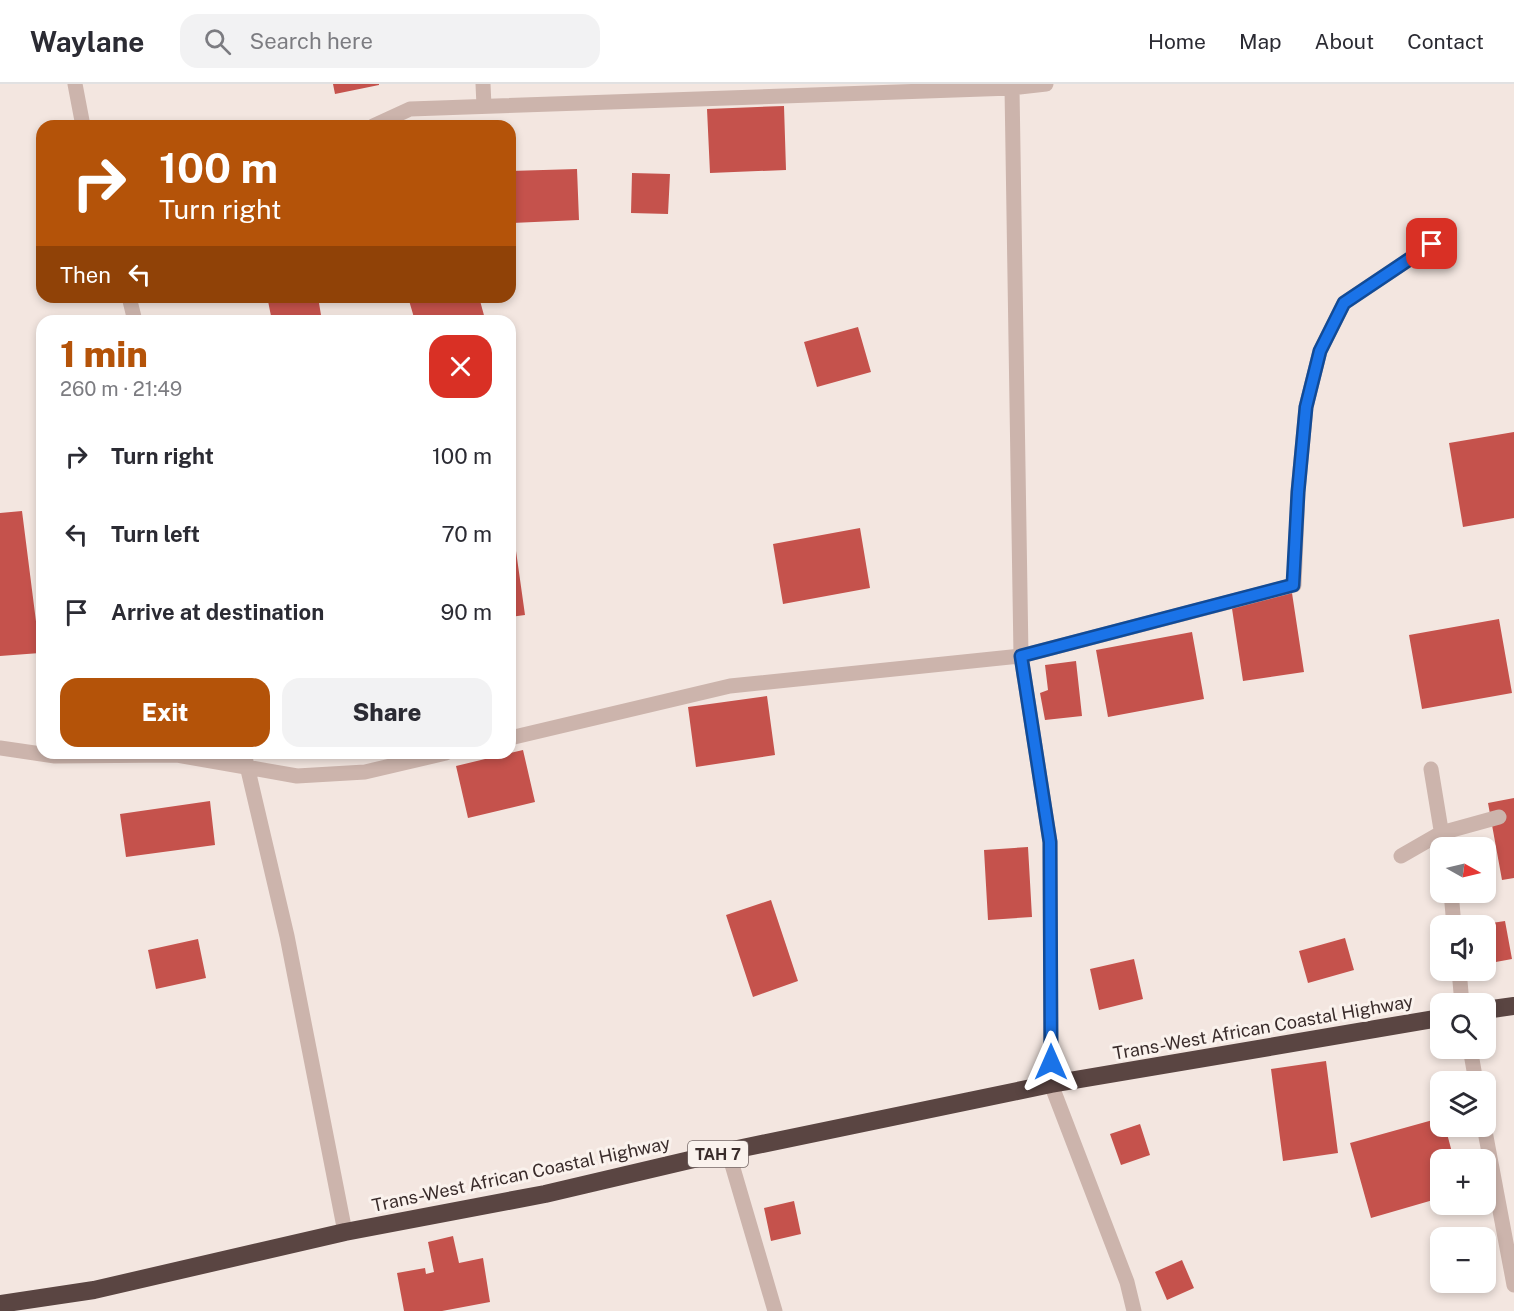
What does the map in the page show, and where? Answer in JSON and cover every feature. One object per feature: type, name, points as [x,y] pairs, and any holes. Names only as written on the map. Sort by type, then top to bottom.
[{"type":"highway","points":[[1496,1008],[1514,1006]]},
{"type":"highway","name":"Trans-West African Coastal Highway","points":[[0,1304],[94,1290],[345,1232],[544,1194],[728,1152],[1052,1084],[1430,1019]]},
{"type":"street","points":[[75,84],[82,120]]},
{"type":"street","points":[[483,84],[484,106]]},
{"type":"street","points":[[386,120],[410,109],[1012,88],[1046,84]]},
{"type":"street","points":[[1012,88],[1021,656],[1050,842],[1052,1084],[1127,1282],[1134,1311]]},
{"type":"street","points":[[516,737],[730,686],[1021,656],[1293,585],[1306,407],[1320,351],[1344,303],[1432,244]]},
{"type":"street","points":[[0,748],[36,753]]},
{"type":"street","points":[[246,760],[297,776],[365,772],[420,759]]},
{"type":"street","points":[[246,760],[286,936],[345,1232]]},
{"type":"street","points":[[1431,769],[1442,837]]},
{"type":"street","points":[[1450,837],[1499,816]]},
{"type":"street","points":[[1401,856],[1430,845]]},
{"type":"street","points":[[1486,1137],[1514,1285]]},
{"type":"street","points":[[728,1152],[775,1311]]},
{"type":"building","points":[[333,84],[379,84],[379,85],[335,94]]},
{"type":"building","points":[[784,106],[786,170],[710,173],[707,109]]},
{"type":"building","points":[[577,169],[579,220],[516,223],[516,171]]},
{"type":"building","points":[[632,173],[670,174],[668,214],[631,213]]},
{"type":"building","points":[[268,303],[319,303],[321,315],[271,315]]},
{"type":"building","points":[[410,303],[481,303],[484,315],[413,315]]},
{"type":"building","points":[[858,327],[871,372],[817,387],[804,342]]},
{"type":"building","points":[[1514,432],[1514,518],[1463,527],[1449,443]]},
{"type":"building","points":[[22,511],[36,621],[36,653],[0,656],[0,513]]},
{"type":"building","points":[[860,528],[870,588],[783,604],[773,544]]},
{"type":"building","points":[[516,551],[525,615],[516,616]]},
{"type":"building","points":[[1292,593],[1304,672],[1243,681],[1231,602]]},
{"type":"building","points":[[1499,619],[1512,693],[1422,709],[1409,635]]},
{"type":"building","points":[[1192,632],[1204,699],[1108,717],[1096,650]]},
{"type":"building","points":[[1076,661],[1082,716],[1045,720],[1040,693],[1048,690],[1045,665]]},
{"type":"building","points":[[767,696],[775,755],[696,767],[688,707]]},
{"type":"building","points":[[523,750],[535,802],[468,818],[456,766],[485,759],[516,759],[516,752]]},
{"type":"building","points":[[1514,798],[1514,878],[1502,880],[1488,803]]},
{"type":"building","points":[[210,801],[215,845],[126,857],[120,814]]},
{"type":"building","points":[[1028,847],[1032,917],[988,920],[984,850]]},
{"type":"building","points":[[771,900],[798,981],[753,997],[726,915]]},
{"type":"building","points":[[1505,921],[1512,959],[1496,962],[1496,922]]},
{"type":"building","points":[[1345,938],[1354,970],[1308,983],[1299,951]]},
{"type":"building","points":[[198,939],[206,978],[156,989],[148,950]]},
{"type":"building","points":[[1134,959],[1143,999],[1099,1010],[1090,969]]},
{"type":"building","points":[[1326,1061],[1338,1153],[1283,1161],[1271,1069]]},
{"type":"building","points":[[1430,1121],[1430,1137],[1448,1137],[1451,1149],[1430,1149],[1430,1201],[1371,1218],[1350,1143]]},
{"type":"building","points":[[1140,1124],[1150,1155],[1121,1165],[1110,1134]]},
{"type":"building","points":[[794,1201],[801,1234],[771,1241],[764,1208]]},
{"type":"building","points":[[453,1236],[459,1263],[483,1258],[490,1302],[442,1311],[404,1311],[397,1273],[425,1268],[426,1274],[434,1272],[428,1242]]},
{"type":"building","points":[[1182,1260],[1194,1288],[1167,1300],[1155,1272]]},
{"type":"route","points":[[1051,1062],[1050,842],[1021,656],[1293,585],[1306,407],[1320,351],[1344,303],[1432,244]]}]
